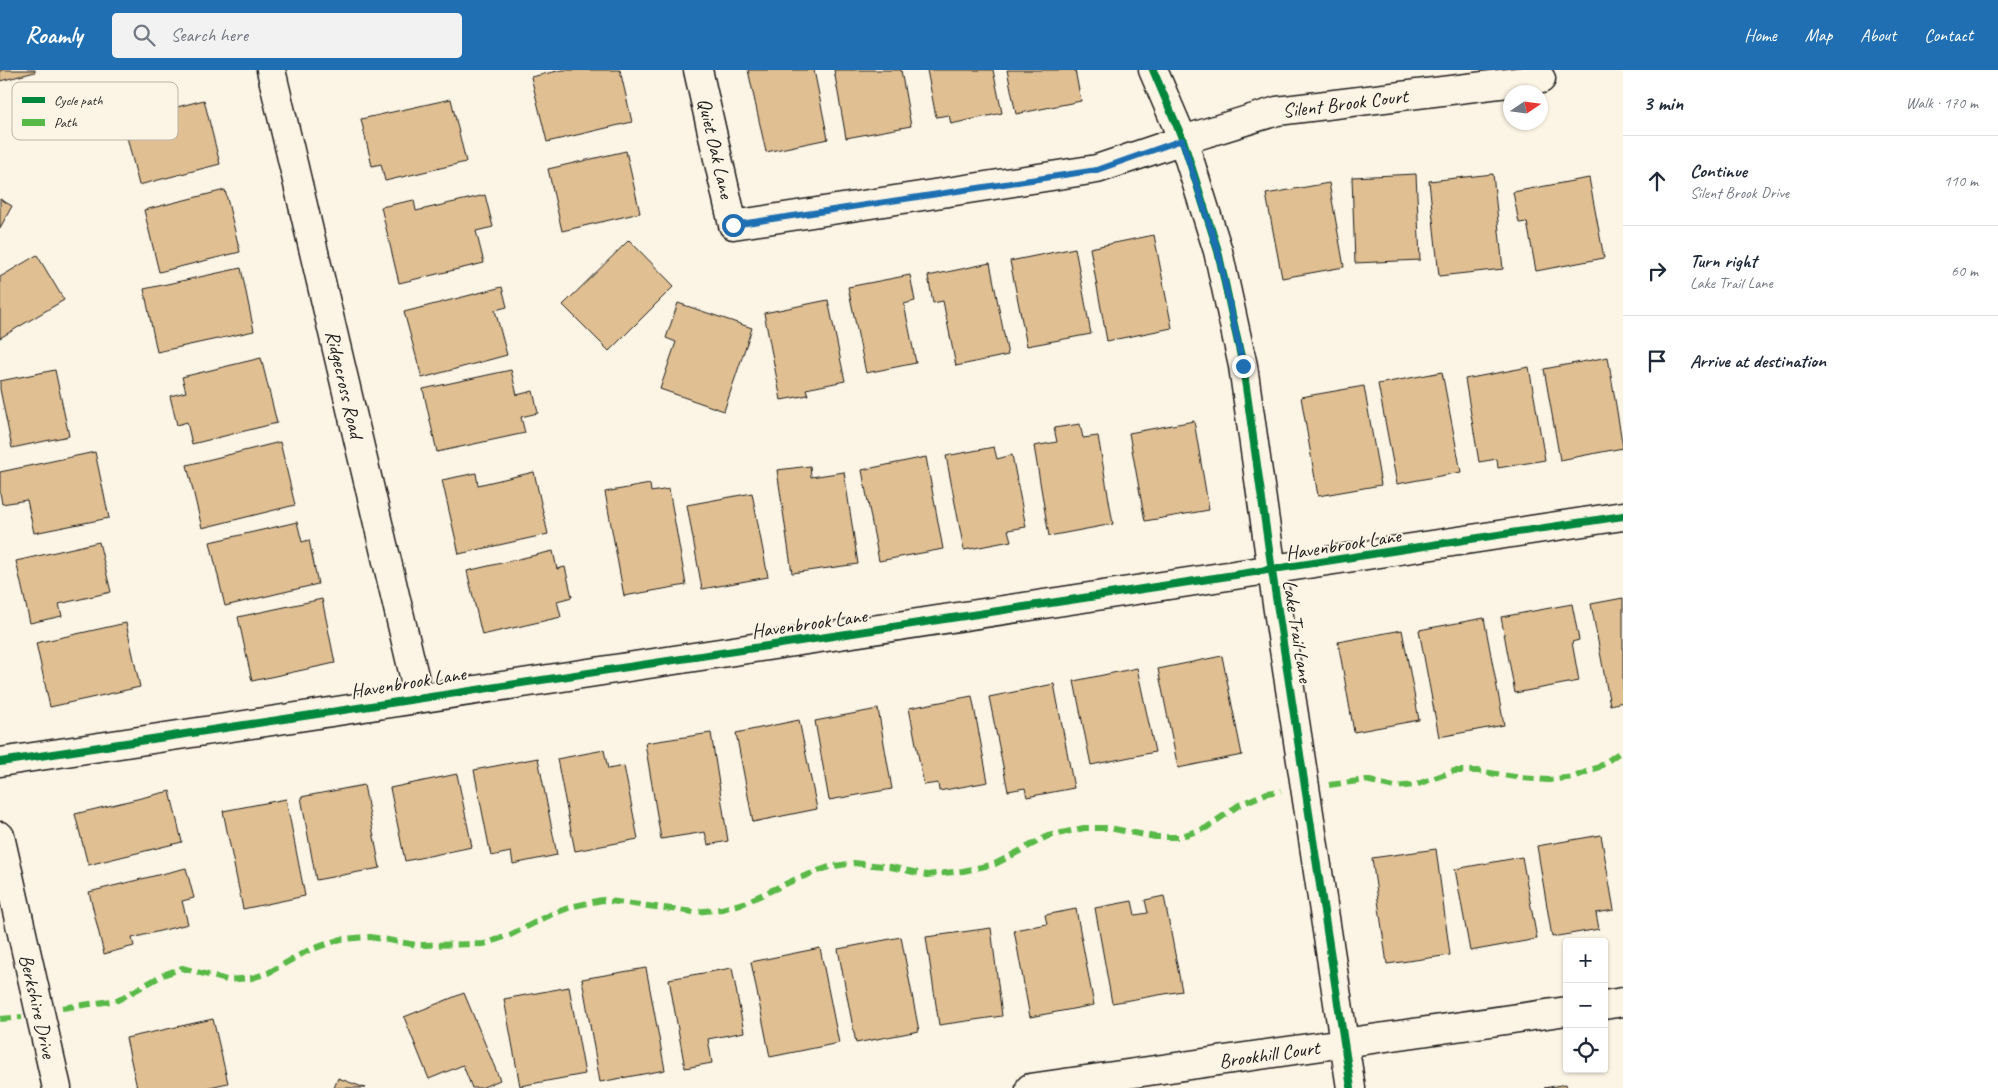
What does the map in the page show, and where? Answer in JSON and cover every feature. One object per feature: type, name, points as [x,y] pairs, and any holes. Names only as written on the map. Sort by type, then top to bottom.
[{"type":"street","name":"Ridgecross Road","points":[[271,70],[419,697]]},
{"type":"street","name":"Quiet Oak Lane","points":[[698,70],[733,225]]},
{"type":"street","name":"Lake Trail Lane","points":[[1153,70],[1182,140],[1218,251],[1243,366],[1272,571],[1351,1088]]},
{"type":"street","name":"Silent Brook Court","points":[[733,225],[1097,170],[1182,140],[1276,111],[1541,79]]},
{"type":"street","name":"Havenbrook Lane","points":[[0,762],[419,697],[1272,571],[1623,516]]},
{"type":"street","name":"Berkshire Drive","points":[[0,836],[57,1088]]},
{"type":"street","points":[[1608,1004],[1623,1002]]},
{"type":"street","name":"Brookhill Court","points":[[1030,1088],[1563,1012]]},
{"type":"building","points":[[0,70],[35,70],[35,72],[0,81]]},
{"type":"building","points":[[562,70],[620,70],[632,122],[547,142],[531,77]]},
{"type":"building","points":[[748,70],[814,70],[828,139],[766,152]]},
{"type":"building","points":[[834,70],[901,70],[911,126],[846,138]]},
{"type":"building","points":[[927,70],[993,70],[1002,113],[951,124],[949,115],[936,117]]},
{"type":"building","points":[[1007,70],[1075,70],[1081,101],[1016,114]]},
{"type":"building","points":[[451,99],[466,162],[385,181],[381,164],[372,166],[361,119]]},
{"type":"building","points":[[204,100],[220,164],[139,185],[128,140],[178,140],[178,107]]},
{"type":"building","points":[[626,151],[640,213],[562,231],[548,169]]},
{"type":"building","points":[[1416,174],[1420,260],[1355,263],[1352,177]]},
{"type":"building","points":[[1493,174],[1503,269],[1439,276],[1429,181]]},
{"type":"building","points":[[1589,178],[1604,258],[1536,271],[1527,222],[1519,223],[1513,192]]},
{"type":"building","points":[[1329,183],[1344,267],[1282,278],[1266,194]]},
{"type":"building","points":[[225,190],[240,252],[159,272],[144,210]]},
{"type":"building","points":[[485,195],[493,227],[476,231],[484,263],[399,283],[381,207],[414,200],[416,211]]},
{"type":"building","points":[[0,199],[12,206],[0,228]]},
{"type":"building","points":[[1154,235],[1172,328],[1107,341],[1090,248]]},
{"type":"building","points":[[629,240],[674,286],[609,351],[563,305]]},
{"type":"building","points":[[1075,248],[1091,334],[1027,346],[1010,261]]},
{"type":"building","points":[[37,255],[64,300],[0,338],[0,277]]},
{"type":"building","points":[[990,263],[1008,355],[956,366],[943,301],[933,303],[928,276]]},
{"type":"building","points":[[241,268],[254,331],[157,352],[144,289]]},
{"type":"building","points":[[910,275],[915,301],[904,304],[916,363],[866,373],[848,287]]},
{"type":"building","points":[[502,287],[507,307],[495,310],[507,355],[422,378],[404,312]]},
{"type":"building","points":[[828,300],[845,381],[806,389],[808,395],[781,400],[764,313]]},
{"type":"building","points":[[678,303],[752,328],[724,411],[660,389],[676,342],[666,338]]},
{"type":"building","points":[[1608,357],[1623,448],[1560,460],[1544,369]]},
{"type":"building","points":[[261,358],[277,423],[192,444],[187,422],[177,425],[170,396],[186,392],[182,377]]},
{"type":"building","points":[[1529,367],[1545,460],[1498,468],[1497,459],[1479,462],[1465,379]]},
{"type":"building","points":[[55,370],[69,436],[12,448],[0,381]]},
{"type":"building","points":[[511,370],[517,395],[533,391],[538,413],[521,417],[525,433],[437,452],[423,389]]},
{"type":"building","points":[[1442,372],[1461,472],[1397,484],[1378,384]]},
{"type":"building","points":[[1364,386],[1381,485],[1318,496],[1301,397]]},
{"type":"building","points":[[1194,421],[1209,510],[1145,521],[1129,433]]},
{"type":"building","points":[[1080,424],[1083,438],[1098,436],[1113,524],[1049,536],[1034,446],[1057,442],[1054,428]]},
{"type":"building","points":[[280,442],[295,505],[202,528],[187,465]]},
{"type":"building","points":[[994,447],[997,459],[1012,455],[1026,527],[1008,530],[1011,541],[964,550],[946,456]]},
{"type":"building","points":[[95,452],[109,518],[34,533],[27,500],[2,504],[0,472]]},
{"type":"building","points":[[926,457],[943,549],[879,561],[862,470]]},
{"type":"building","points":[[810,466],[811,477],[844,472],[858,564],[792,573],[777,470]]},
{"type":"building","points":[[534,472],[548,534],[459,554],[442,480],[476,473],[478,485]]},
{"type":"building","points":[[650,484],[651,492],[669,489],[686,585],[624,596],[605,492]]},
{"type":"building","points":[[752,493],[768,577],[702,589],[687,505]]},
{"type":"building","points":[[297,522],[302,542],[309,540],[318,584],[225,606],[210,542]]},
{"type":"building","points":[[99,542],[111,592],[59,604],[62,616],[30,623],[16,561]]},
{"type":"building","points":[[553,551],[557,569],[565,567],[572,597],[557,601],[561,617],[482,635],[467,571]]},
{"type":"building","points":[[1623,598],[1623,702],[1610,705],[1591,604]]},
{"type":"building","points":[[322,599],[335,663],[252,681],[238,617]]},
{"type":"building","points":[[1572,604],[1579,640],[1572,642],[1579,681],[1515,693],[1501,617]]},
{"type":"building","points":[[1484,618],[1504,725],[1439,737],[1419,630]]},
{"type":"building","points":[[126,623],[140,687],[50,707],[36,643]]},
{"type":"building","points":[[1402,630],[1419,720],[1354,732],[1338,642]]},
{"type":"building","points":[[1222,656],[1242,755],[1178,768],[1158,669]]},
{"type":"building","points":[[1137,668],[1155,752],[1091,765],[1074,681]]},
{"type":"building","points":[[1054,684],[1074,788],[1027,797],[1025,788],[1008,791],[989,697]]},
{"type":"building","points":[[972,696],[988,782],[939,791],[938,783],[924,785],[909,708]]},
{"type":"building","points":[[878,709],[892,789],[829,800],[815,721]]},
{"type":"building","points":[[799,720],[817,809],[753,822],[736,733]]},
{"type":"building","points":[[711,733],[728,841],[708,845],[705,832],[661,839],[645,743]]},
{"type":"building","points":[[604,750],[608,769],[624,766],[638,839],[575,851],[557,759]]},
{"type":"building","points":[[538,758],[557,855],[513,864],[511,852],[491,856],[474,770]]},
{"type":"building","points":[[457,774],[472,847],[405,861],[390,788]]},
{"type":"building","points":[[364,785],[380,868],[316,880],[301,797]]},
{"type":"building","points":[[170,791],[182,842],[88,865],[75,814]]},
{"type":"building","points":[[286,799],[305,896],[243,909],[223,811]]},
{"type":"building","points":[[1601,835],[1614,910],[1596,913],[1599,929],[1552,937],[1537,846]]},
{"type":"building","points":[[1436,849],[1450,955],[1387,964],[1372,858]]},
{"type":"building","points":[[1522,857],[1537,939],[1470,951],[1455,869]]},
{"type":"building","points":[[186,868],[194,898],[182,901],[188,924],[132,938],[134,946],[104,954],[89,892]]},
{"type":"building","points":[[1164,896],[1182,991],[1112,1003],[1095,908],[1132,901],[1135,915],[1148,913],[1145,900]]},
{"type":"building","points":[[1076,909],[1094,1005],[1030,1017],[1014,930],[1047,924],[1045,915]]},
{"type":"building","points":[[991,928],[1002,1016],[939,1025],[926,937]]},
{"type":"building","points":[[901,937],[919,1031],[856,1043],[838,949]]},
{"type":"building","points":[[820,948],[839,1043],[770,1057],[751,962]]},
{"type":"building","points":[[646,968],[665,1070],[600,1082],[582,979]]},
{"type":"building","points":[[732,968],[744,1032],[708,1039],[712,1063],[685,1068],[669,979]]},
{"type":"building","points":[[569,987],[585,1074],[520,1086],[504,999]]},
{"type":"building","points":[[464,993],[500,1080],[481,1088],[472,1088],[463,1065],[429,1079],[404,1017]]},
{"type":"building","points":[[213,1019],[228,1083],[205,1088],[137,1088],[126,1038]]},
{"type":"building","points":[[338,1078],[365,1088],[334,1088]]},
{"type":"building","points":[[1566,1084],[1567,1088],[1544,1088]]},
{"type":"marked path","points":[[1329,785],[1366,780],[1394,787],[1415,785],[1454,771],[1478,771],[1521,778],[1549,780],[1574,777],[1599,767],[1623,750]]},
{"type":"marked path","points":[[62,1008],[118,1000],[163,975],[182,968],[227,980],[252,978],[268,973],[307,951],[341,939],[370,937],[417,945],[484,944],[510,935],[552,914],[574,906],[602,900],[694,912],[722,909],[744,903],[794,880],[829,867],[854,863],[891,867],[927,875],[963,871],[995,864],[1048,836],[1084,828],[1109,828],[1155,837],[1179,837],[1206,828],[1239,805],[1267,793],[1281,791]]},
{"type":"marked path","points":[[0,1019],[22,1017]]},
{"type":"cycle path","points":[[1153,70],[1183,140],[1218,251],[1243,366],[1272,571],[1351,1088]]},
{"type":"cycle path","points":[[0,762],[1623,516]]},
{"type":"route","points":[[733,225],[1097,170],[1182,140],[1218,251],[1243,366]]}]
